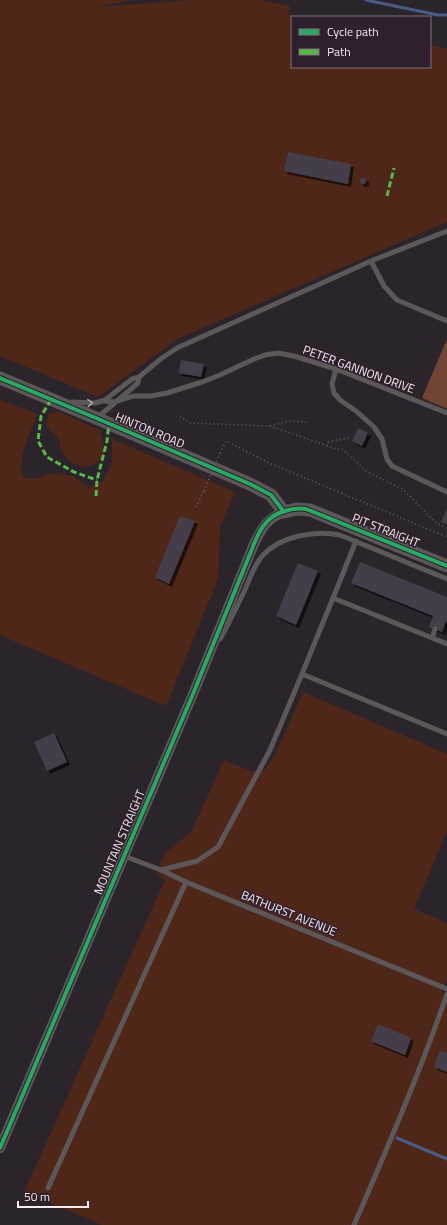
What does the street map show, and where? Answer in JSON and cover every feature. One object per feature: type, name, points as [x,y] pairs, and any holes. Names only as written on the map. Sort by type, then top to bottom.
[{"type":"street","name":"HINTON ROAD","points":[[0,378],[250,484],[271,495],[284,512]]},
{"type":"street","name":"PIT STRAIGHT","points":[[284,512],[293,509],[302,509],[318,513],[447,566]]},
{"type":"street","name":"MOUNTAIN STRAIGHT","points":[[0,1148],[254,544],[264,525],[275,516],[284,512]]},
{"type":"lane","points":[[51,400],[84,404],[103,401],[132,379],[139,377],[177,348],[371,261],[447,231]]},
{"type":"lane","points":[[371,261],[384,286],[397,300],[447,321]]},
{"type":"lane","name":"PETER GANNON DRIVE","points":[[103,401],[115,402],[133,396],[151,396],[167,393],[220,375],[254,358],[278,354],[294,356],[336,369],[447,413]]},
{"type":"lane","points":[[336,369],[332,384],[334,393],[340,400],[356,410],[374,427],[382,439],[387,459],[392,466],[447,492]]},
{"type":"lane","points":[[96,418],[138,383],[139,377]]},
{"type":"lane","points":[[192,694],[243,595],[259,560],[262,556],[280,543],[306,534],[332,533],[356,541],[447,579]]},
{"type":"lane","points":[[161,870],[197,861],[218,847],[270,750],[356,541]]},
{"type":"lane","points":[[333,598],[447,644]]},
{"type":"lane","points":[[432,638],[435,629]]},
{"type":"lane","points":[[302,674],[447,734]]},
{"type":"lane","name":"BATHURST AVENUE","points":[[124,856],[447,989]]},
{"type":"lane","points":[[48,1188],[186,882]]},
{"type":"lane","points":[[354,1225],[420,1068],[447,994]]},
{"type":"path","points":[[180,416],[190,423],[269,426],[327,446],[342,449],[366,472],[404,490],[436,523],[447,528]]},
{"type":"path","points":[[269,426],[299,420],[309,423]]},
{"type":"path","points":[[327,446],[328,442],[349,438]]},
{"type":"path","points":[[196,507],[226,441],[269,464],[447,537]]},
{"type":"shaded area","points":[[0,0],[133,0],[96,7],[193,0],[259,0],[290,6],[288,15],[291,16],[291,68],[431,68],[431,45],[447,49],[447,222],[179,338],[98,397],[0,356]]},
{"type":"shaded area","points":[[447,339],[447,409],[422,398]]},
{"type":"shaded area","points":[[0,400],[37,414],[23,452],[21,472],[25,478],[35,479],[52,473],[73,476],[89,488],[103,481],[112,462],[112,439],[235,492],[220,527],[218,579],[166,706],[0,635]]},
{"type":"shaded area","points":[[57,411],[100,430],[103,441],[104,455],[97,462],[87,466],[81,466],[65,457],[59,438],[46,425],[49,414]]},
{"type":"shaded area","points":[[303,692],[447,754],[447,831],[414,909],[447,923],[447,980],[441,992],[447,994],[447,1225],[102,1225],[24,1192],[165,880],[156,873],[165,853],[192,831],[224,760],[251,771],[265,770],[275,755]]},
{"type":"building","points":[[288,152],[351,164],[348,184],[284,171]]},
{"type":"building","points":[[363,178],[366,181],[363,184],[360,181]]},
{"type":"building","points":[[181,360],[204,364],[201,377],[179,373]]},
{"type":"building","points":[[358,428],[368,433],[362,446],[352,441]]},
{"type":"building","points":[[447,508],[447,525],[441,522]]},
{"type":"building","points":[[180,516],[195,521],[169,584],[155,577]]},
{"type":"building","points":[[360,562],[447,597],[447,622],[446,621],[442,632],[429,627],[433,616],[351,583]]},
{"type":"building","points":[[298,563],[318,571],[296,625],[276,616]]},
{"type":"building","points":[[54,733],[67,762],[47,771],[34,742]]},
{"type":"building","points":[[378,1024],[411,1038],[405,1055],[371,1041]]},
{"type":"building","points":[[440,1050],[447,1053],[447,1072],[434,1067]]},
{"type":"waterway","points":[[366,0],[438,15],[447,15]]},
{"type":"waterway","points":[[397,1138],[447,1159]]},
{"type":"marked path","points":[[387,196],[394,168]]},
{"type":"marked path","points":[[51,400],[41,416],[38,441],[47,457],[74,472],[97,480]]},
{"type":"marked path","points":[[96,496],[97,480],[107,441],[109,423]]},
{"type":"cycle path","points":[[0,378],[250,484],[271,495],[284,512]]},
{"type":"cycle path","points":[[0,1148],[193,694],[254,544],[263,526],[278,513],[295,509],[306,509],[447,566]]}]
